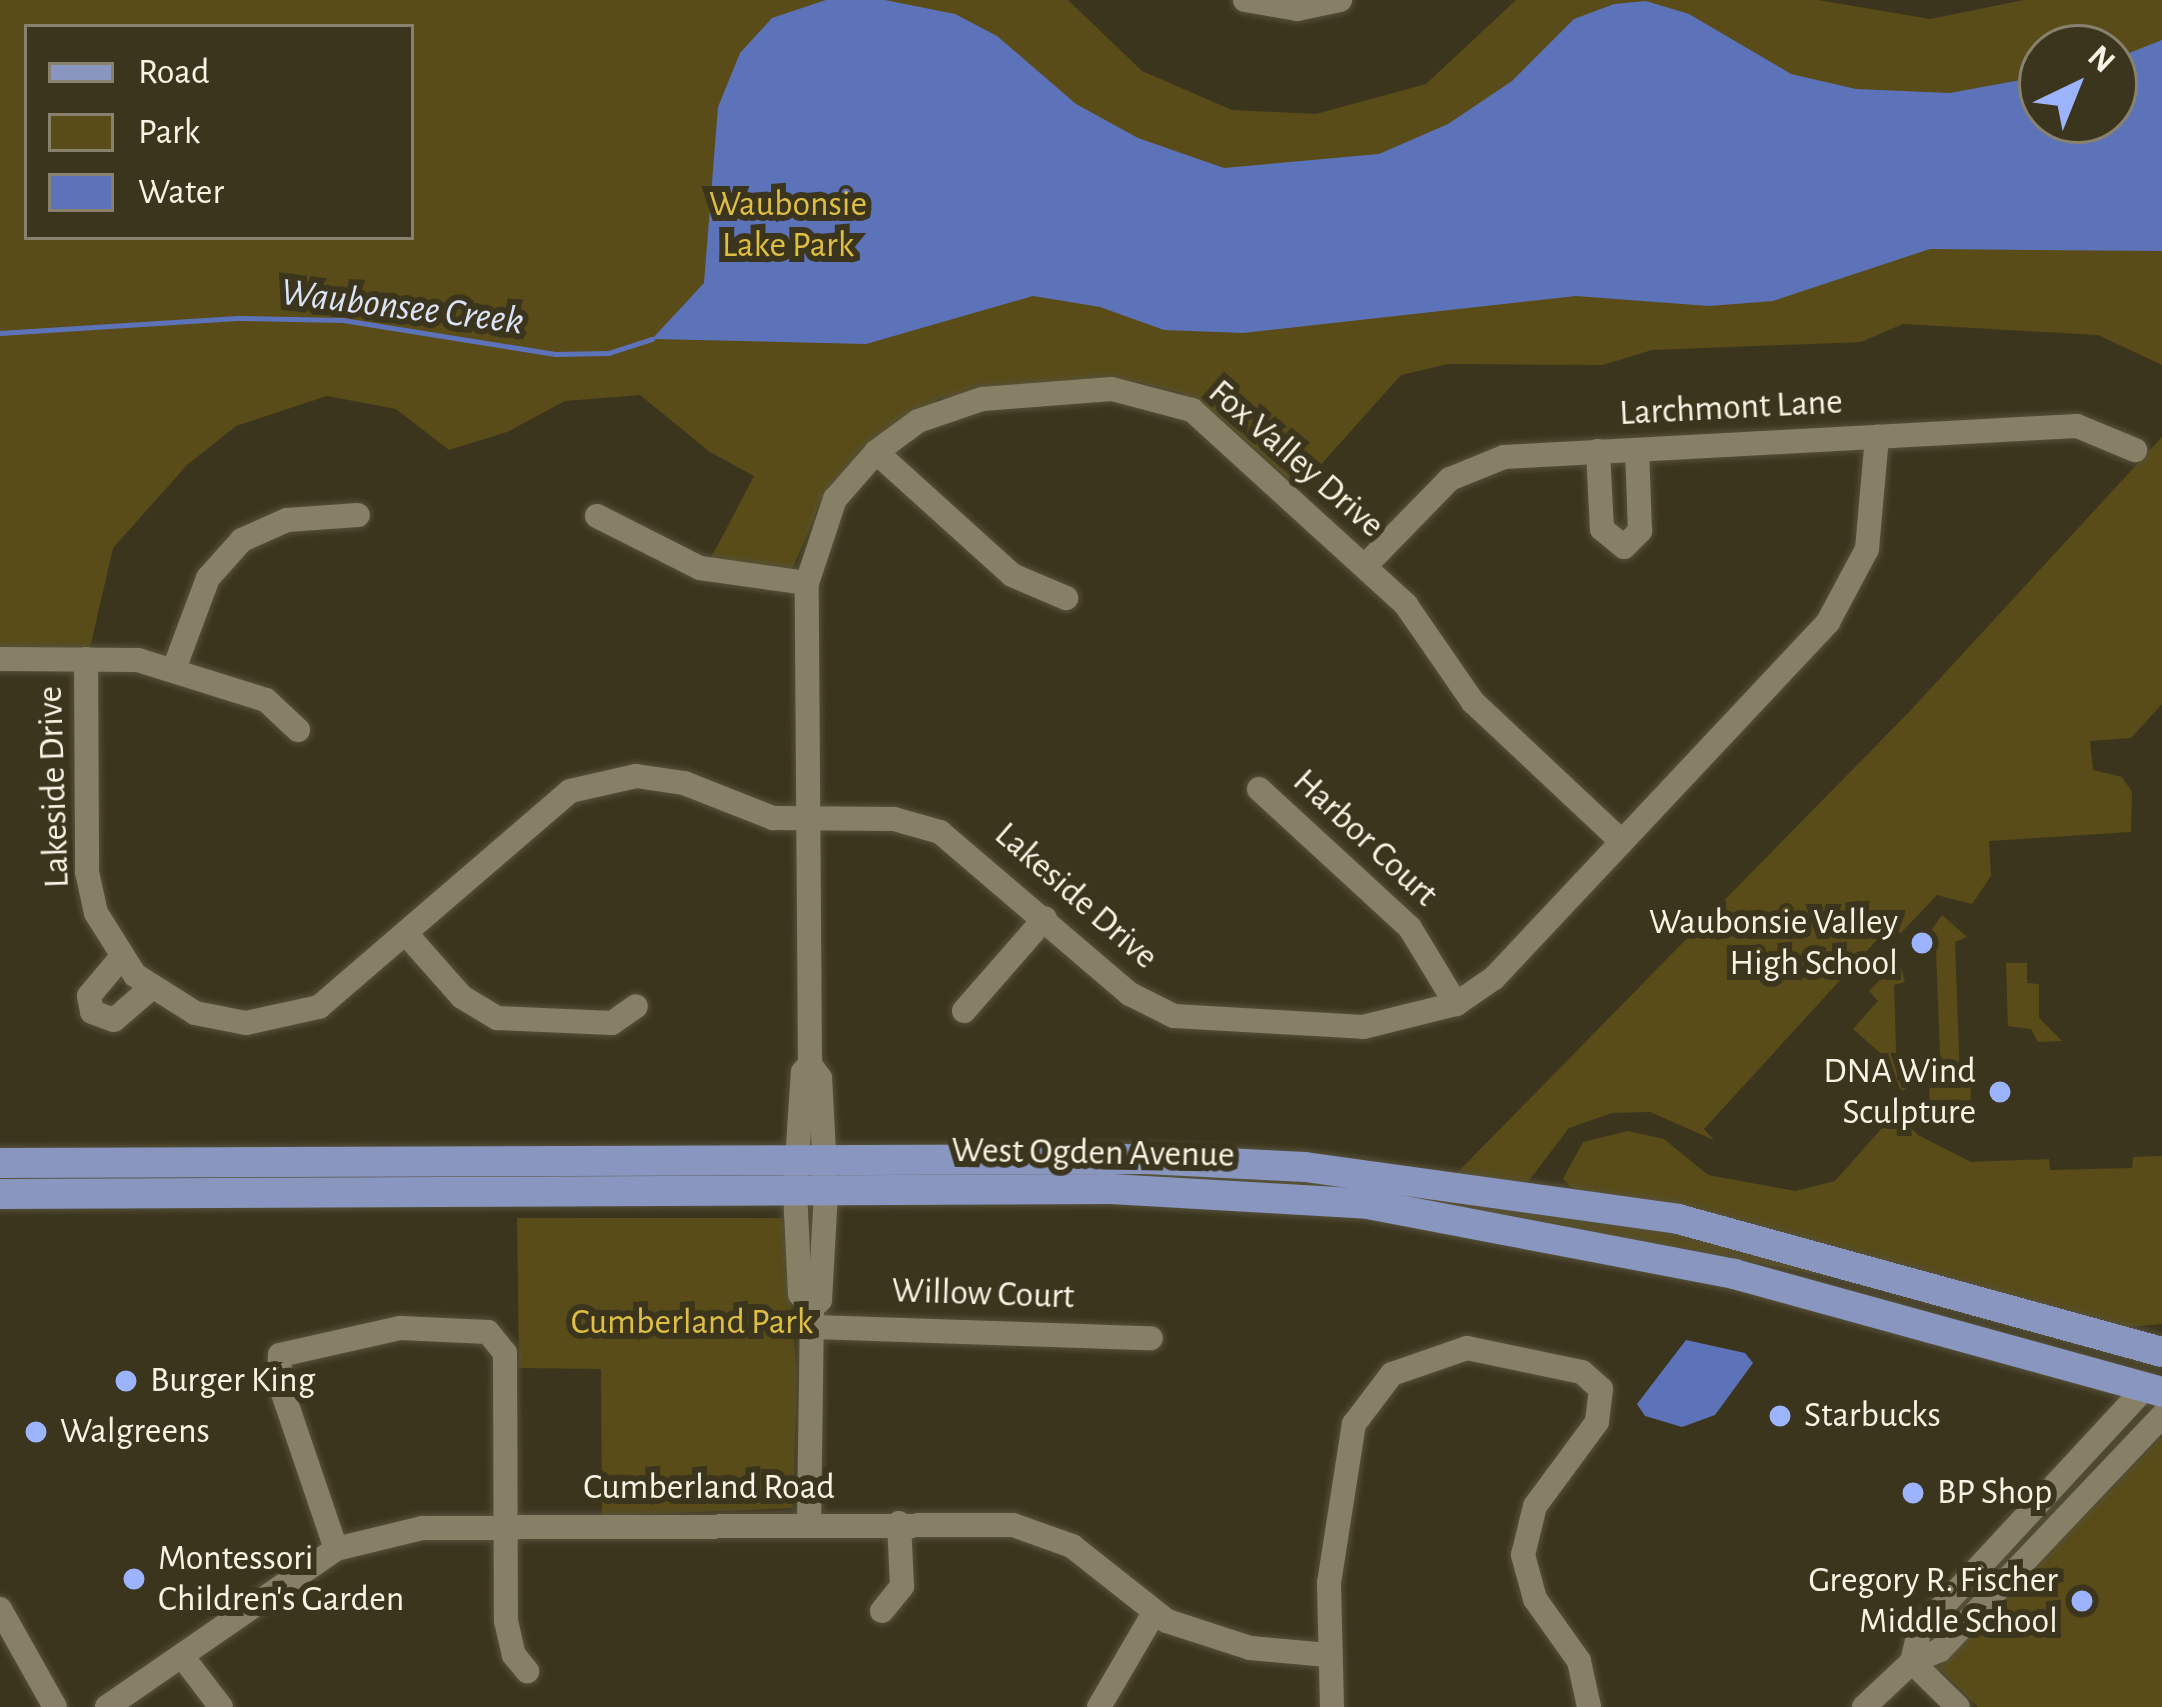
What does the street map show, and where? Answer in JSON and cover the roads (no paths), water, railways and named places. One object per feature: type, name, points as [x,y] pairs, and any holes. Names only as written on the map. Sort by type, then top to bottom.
[{"type":"main road","name":"West Ogden Avenue","points":[[0,1163],[1226,1162],[1570,1199],[1699,1225],[2162,1352]]},
{"type":"main road","name":"West Ogden Avenue","points":[[0,1194],[1175,1191],[1423,1211],[1734,1274],[2157,1383]]},
{"type":"street","points":[[1245,0],[1297,9],[1340,0]]},
{"type":"street","name":"Fox Valley Drive","points":[[809,1524],[812,1318],[800,1294],[810,1191],[806,583],[824,519],[876,452],[918,421],[982,399],[1112,389],[1160,397],[1214,425],[1416,615],[1473,701],[1622,842]]},
{"type":"street","name":"Larchmont Lane","points":[[1365,566],[1463,471],[1504,457],[2077,426],[2135,450]]},
{"type":"street","name":"Lakeside Drive","points":[[86,659],[87,872],[120,959],[151,988],[220,1020],[278,1021],[338,995],[536,816],[590,783],[664,778],[746,813],[894,819],[940,832],[1130,994],[1190,1020],[1363,1028],[1456,1004],[1494,978],[1841,604],[1867,550],[1877,436]]},
{"type":"street","points":[[1598,451],[1602,529],[1624,547],[1640,531],[1637,450]]},
{"type":"street","points":[[876,452],[1012,575],[1066,598]]},
{"type":"street","points":[[174,668],[208,578],[242,540],[286,520],[358,515]]},
{"type":"street","points":[[597,516],[700,568],[806,583]]},
{"type":"street","points":[[0,659],[86,659],[174,668],[266,700],[298,730]]},
{"type":"street","name":"Harbor Court","points":[[1259,789],[1420,939],[1456,1004]]},
{"type":"street","points":[[964,1011],[1045,918]]},
{"type":"street","points":[[408,936],[462,997],[497,1018],[612,1023],[636,1006]]},
{"type":"street","points":[[120,959],[89,996],[99,1019],[114,1020],[151,988]]},
{"type":"street","name":"Willow Court","points":[[812,1318],[1151,1338]]},
{"type":"street","points":[[336,1550],[277,1365],[286,1349],[376,1331],[462,1328],[498,1340],[505,1353],[506,1621],[514,1655],[527,1671]]},
{"type":"street","points":[[1333,1707],[1328,1655],[1342,1470],[1361,1409],[1381,1384],[1420,1358],[1467,1348],[1582,1372],[1601,1389],[1597,1422],[1535,1506],[1523,1555],[1535,1599],[1579,1661],[1588,1707]]},
{"type":"street","points":[[1912,1662],[1919,1632],[2157,1383]]},
{"type":"street","points":[[1864,1707],[1912,1662],[1940,1650],[2162,1415]]},
{"type":"street","points":[[882,1611],[902,1586],[899,1523]]},
{"type":"street","name":"Cumberland Road","points":[[107,1707],[336,1550],[422,1528],[1012,1525],[1050,1534],[1154,1613],[1232,1643],[1328,1655]]},
{"type":"street","points":[[0,1609],[55,1707]]},
{"type":"street","points":[[1099,1707],[1154,1613]]},
{"type":"street","points":[[182,1656],[220,1707]]},
{"type":"street","points":[[1912,1662],[1958,1707]]},
{"type":"water","points":[[826,0],[885,0],[955,14],[997,36],[1076,104],[1138,138],[1224,168],[1379,154],[1448,124],[1512,81],[1574,19],[1614,4],[1646,1],[1689,14],[1791,74],[1856,89],[1950,93],[2018,80],[2018,144],[2138,144],[2138,50],[2162,40],[2162,251],[1930,249],[1773,301],[1709,306],[1576,296],[1243,333],[1164,330],[1100,307],[1033,296],[866,344],[652,339],[704,283],[718,107],[740,53],[772,18]]},
{"type":"water","points":[[1686,1340],[1745,1353],[1753,1363],[1715,1415],[1682,1427],[1645,1416],[1637,1404]]},
{"type":"waterway","name":"Waubonsee Creek","points":[[0,333],[237,318],[343,320],[556,354],[609,353],[652,339]]},
{"type":"place","name":"Waubonsie Valley High School","points":[[1922,943]]},
{"type":"place","name":"DNA Wind Sculpture","points":[[2000,1092]]},
{"type":"place","name":"Burger King","points":[[126,1381]]},
{"type":"place","name":"Starbucks","points":[[1780,1416]]},
{"type":"place","name":"Walgreens","points":[[36,1432]]},
{"type":"place","name":"BP Shop","points":[[1913,1493]]},
{"type":"place","name":"Montessori Children's Garden","points":[[134,1579]]},
{"type":"place","name":"Gregory R. Fischer Middle School","points":[[2082,1601]]},
{"type":"park label","name":"Waubonsie Lake Park","points":[[788,224]]},
{"type":"park label","name":"Cumberland Park","points":[[692,1323]]}]
